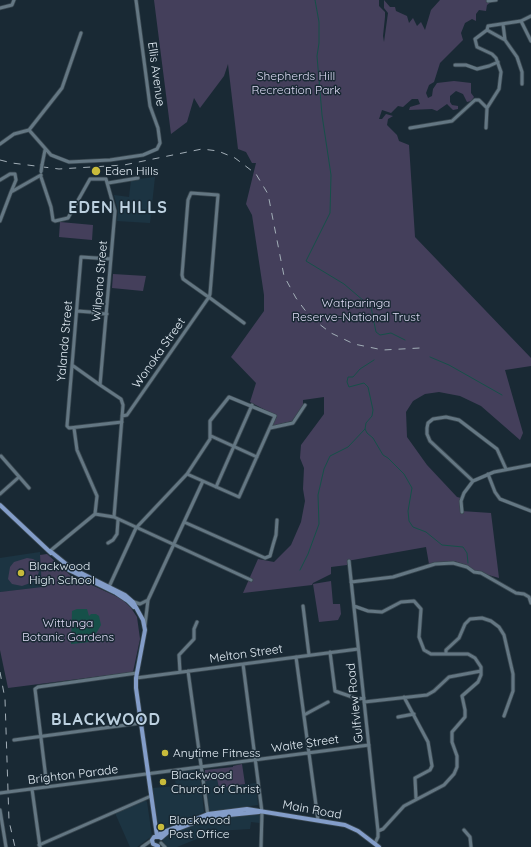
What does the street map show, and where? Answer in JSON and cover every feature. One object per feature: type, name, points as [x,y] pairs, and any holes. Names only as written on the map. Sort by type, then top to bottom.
[{"type":"main road","points":[[0,505],[50,551],[67,569],[124,594],[134,602],[139,611],[145,630],[136,676],[150,796],[157,841]]},
{"type":"main road","points":[[109,588],[132,605],[141,621],[143,638]]},
{"type":"main road","points":[[150,796],[157,841]]},
{"type":"main road","name":"Main Road","points":[[157,841],[208,816],[261,812],[345,825],[358,831],[379,847]]},
{"type":"street","points":[[0,8],[10,6],[14,0]]},
{"type":"street","name":"Ellis Avenue","points":[[45,150],[55,158],[74,162],[99,161],[143,155],[157,149],[160,143],[158,128],[150,106],[136,0]]},
{"type":"street","points":[[488,1],[496,0]]},
{"type":"street","points":[[486,128],[487,108],[500,85],[501,72],[498,62],[492,54],[477,47],[475,39],[478,35],[487,30],[488,26],[521,21],[531,16]]},
{"type":"street","points":[[521,21],[531,41]]},
{"type":"street","points":[[503,24],[505,40],[520,65],[522,84]]},
{"type":"street","points":[[487,30],[505,40]]},
{"type":"street","points":[[0,144],[16,133],[29,130],[62,88],[82,33]]},
{"type":"street","points":[[455,65],[466,65],[477,68],[498,62]]},
{"type":"street","points":[[410,128],[452,121],[475,100],[479,100],[487,108]]},
{"type":"street","points":[[29,130],[45,150],[41,177],[51,207],[53,220],[55,221],[68,218],[89,180],[105,178],[108,181],[138,178]]},
{"type":"street","points":[[0,180],[10,174],[15,174],[16,180],[0,221]]},
{"type":"street","points":[[11,192],[41,177]]},
{"type":"street","name":"Wilpena Street","points":[[100,385],[115,216],[108,181]]},
{"type":"street","points":[[209,297],[218,195],[191,193],[188,200],[182,275],[183,279],[244,323]]},
{"type":"street","name":"Yalanda Street","points":[[74,428],[68,427],[82,257],[111,259]]},
{"type":"street","name":"Wonoka Street","points":[[122,416],[127,414],[209,297]]},
{"type":"street","points":[[77,311],[107,314]]},
{"type":"street","points":[[72,365],[121,399],[123,405],[114,516]]},
{"type":"street","points":[[109,588],[136,528],[187,474],[211,436],[210,421],[229,397],[252,405],[275,416],[239,497],[187,474]]},
{"type":"street","points":[[216,487],[252,405]]},
{"type":"street","points":[[270,428],[293,423],[305,406]]},
{"type":"street","points":[[473,481],[430,441],[427,434],[427,428],[428,423],[433,419],[446,417],[458,420],[497,449],[506,469]]},
{"type":"street","points":[[50,551],[95,514],[97,496],[77,450],[74,428],[122,422]]},
{"type":"street","points":[[211,436],[257,456]]},
{"type":"street","points":[[1,456],[29,488]]},
{"type":"street","points":[[462,512],[461,501],[464,493],[473,481],[488,474],[506,469],[531,465]]},
{"type":"street","points":[[488,474],[495,492],[500,499],[531,511]]},
{"type":"street","points":[[0,494],[19,477]]},
{"type":"street","points":[[145,630],[148,600],[203,481]]},
{"type":"street","points":[[95,514],[114,516],[118,520],[251,580]]},
{"type":"street","points":[[108,543],[113,540],[117,534],[118,520]]},
{"type":"street","points":[[184,522],[265,558],[270,556],[276,534],[277,520]]},
{"type":"street","name":"Gulfview Road","points":[[349,561],[378,830],[378,837],[375,843]]},
{"type":"street","points":[[351,582],[392,577],[445,562],[460,564],[474,572],[481,573],[516,593],[524,594],[529,597],[531,603]]},
{"type":"street","points":[[134,602],[140,604],[148,600]]},
{"type":"street","points":[[354,606],[368,611],[382,612],[401,602],[414,601],[421,609],[419,637],[424,650],[431,654],[464,653],[472,655],[479,663],[481,671],[478,682],[462,696],[465,718],[452,732],[458,761],[454,774],[444,785],[416,798],[397,811],[383,829],[378,830]]},
{"type":"street","points":[[303,606],[309,655]]},
{"type":"street","points":[[446,654],[446,650],[459,638],[465,624],[470,619],[482,618],[491,621],[499,627],[504,635],[513,674],[513,691],[504,716]]},
{"type":"street","points":[[180,672],[179,655],[194,639],[194,629],[197,622]]},
{"type":"street","name":"Melton Street","points":[[40,737],[34,689],[38,687],[180,672],[358,649]]},
{"type":"street","points":[[330,652],[335,691],[364,700],[427,694],[434,691],[449,677],[481,671]]},
{"type":"street","points":[[296,657],[318,820]]},
{"type":"street","points":[[243,664],[261,812],[261,847]]},
{"type":"street","points":[[188,671],[208,816]]},
{"type":"street","points":[[404,697],[428,742],[432,766],[430,770],[416,778],[416,798]]},
{"type":"street","points":[[304,715],[328,702]]},
{"type":"street","points":[[398,717],[414,714]]},
{"type":"street","points":[[14,740],[141,723]]},
{"type":"street","points":[[40,737],[47,787]]},
{"type":"street","name":"Waite Street","points":[[148,774],[369,745]]},
{"type":"street","name":"Brighton Parade","points":[[0,793],[148,774]]},
{"type":"street","points":[[32,789],[39,846],[150,796]]},
{"type":"street","points":[[0,810],[6,847]]},
{"type":"street","points":[[464,830],[470,837],[471,847]]},
{"type":"street","points":[[142,847],[146,844],[157,841],[165,847]]},
{"type":"shaded area","points":[[155,177],[150,223],[117,221],[118,211],[114,195],[129,197],[131,180]]},
{"type":"shaded area","name":"Blackwood High School","points":[[40,552],[43,587],[0,592],[0,558]]},
{"type":"shaded area","points":[[77,609],[87,609],[89,616],[91,614],[96,614],[99,616],[101,625],[90,642],[71,644],[72,611]]},
{"type":"shaded area","points":[[199,768],[204,812],[159,831],[153,788],[176,786],[174,772]]},
{"type":"shaded area","points":[[217,779],[219,788],[256,783],[258,805],[211,811],[209,809],[205,781]]},
{"type":"shaded area","points":[[145,800],[147,802],[152,836],[137,847],[130,847],[115,813]]},
{"type":"shaded area","points":[[260,815],[260,823],[251,822],[250,829],[216,831],[177,847],[165,847],[162,838],[164,835],[207,820]]},
{"type":"green space","name":"Watiparinga Reserve-National Trust","points":[[154,0],[379,0],[379,6],[385,12],[384,42],[388,13],[384,8],[384,0],[390,7],[395,7],[396,11],[407,16],[409,23],[413,18],[417,26],[421,22],[425,30],[431,10],[440,0],[491,0],[491,2],[487,5],[486,11],[479,10],[476,14],[476,21],[472,19],[465,23],[461,33],[463,40],[440,63],[434,82],[429,85],[426,93],[428,98],[432,96],[433,89],[437,83],[454,81],[471,83],[471,93],[474,97],[471,101],[467,102],[463,94],[456,91],[450,96],[450,102],[452,105],[458,106],[458,109],[453,110],[447,104],[437,111],[432,109],[409,110],[410,107],[420,104],[418,99],[412,99],[403,107],[398,106],[391,113],[382,110],[379,119],[382,119],[386,114],[393,116],[388,119],[387,125],[397,135],[399,141],[409,145],[415,237],[531,358],[531,366],[505,370],[523,433],[520,440],[481,406],[460,396],[439,392],[425,394],[413,401],[406,412],[407,437],[427,465],[457,497],[461,498],[461,511],[491,513],[499,578],[475,571],[466,565],[454,561],[429,564],[426,547],[347,561],[347,565],[331,567],[331,574],[313,583],[312,585],[243,593],[258,559],[274,562],[291,545],[301,522],[305,501],[303,489],[304,468],[300,458],[301,445],[324,414],[324,397],[303,400],[303,407],[292,421],[272,426],[277,416],[250,402],[256,383],[231,357],[264,311],[264,295],[252,215],[246,204],[256,163],[252,163],[246,152],[238,149],[228,64],[224,76],[200,108],[194,98],[187,122],[171,134]]},
{"type":"green space","points":[[60,222],[93,225],[92,240],[59,237]]},
{"type":"green space","points":[[113,274],[146,276],[143,291],[112,288]]},
{"type":"green space","name":"Wittunga Botanic Gardens","points":[[47,554],[70,575],[122,599],[131,608],[137,617],[140,639],[133,672],[8,688],[0,650],[0,592],[42,587],[40,555]]},
{"type":"green space","points":[[27,558],[38,562],[40,568],[37,578],[33,582],[22,586],[12,584],[8,579],[10,567],[14,562]]},
{"type":"green space","points":[[331,581],[333,604],[340,604],[341,614],[338,620],[319,622],[313,584]]},
{"type":"green space","points":[[242,764],[245,784],[219,788],[217,779],[205,781],[205,770],[233,767]]},
{"type":"waterway","points":[[315,0],[319,22],[319,43],[317,56],[322,115],[331,175],[330,213],[306,261],[344,284],[371,307],[376,332],[380,335],[391,333],[405,340]]},
{"type":"waterway","points":[[430,357],[449,365],[502,395]]},
{"type":"waterway","points":[[374,360],[360,369],[353,377],[348,377],[347,382],[349,387],[364,383],[368,387],[373,410],[372,416],[366,423],[365,429],[373,438],[383,455],[404,474],[412,488],[408,511],[409,521],[413,527],[426,532],[442,545],[463,547],[467,553],[468,563]]},
{"type":"waterway","points":[[300,570],[308,554],[319,524],[318,495],[324,469],[330,456],[348,447],[365,429]]},
{"type":"railway","points":[[0,160],[59,169],[124,165],[202,149],[218,151],[235,158],[256,174],[268,194],[284,276],[296,298],[310,317],[331,333],[354,344],[383,350],[420,348]]},
{"type":"railway","points":[[0,672],[5,699],[9,821],[15,847]]},
{"type":"place","name":"Eden Hills","points":[[96,171]]},
{"type":"place","name":"Blackwood High School","points":[[21,573]]},
{"type":"place","name":"Anytime Fitness","points":[[165,753]]},
{"type":"place","name":"Blackwood Church of Christ","points":[[163,782]]},
{"type":"place","name":"Blackwood Post Office","points":[[161,827]]},
{"type":"district","name":"EDEN HILLS","points":[[118,208]]},
{"type":"district","name":"BLACKWOOD","points":[[106,720]]},
{"type":"park label","name":"Shepherds Hill Recreation Park","points":[[296,83]]}]
